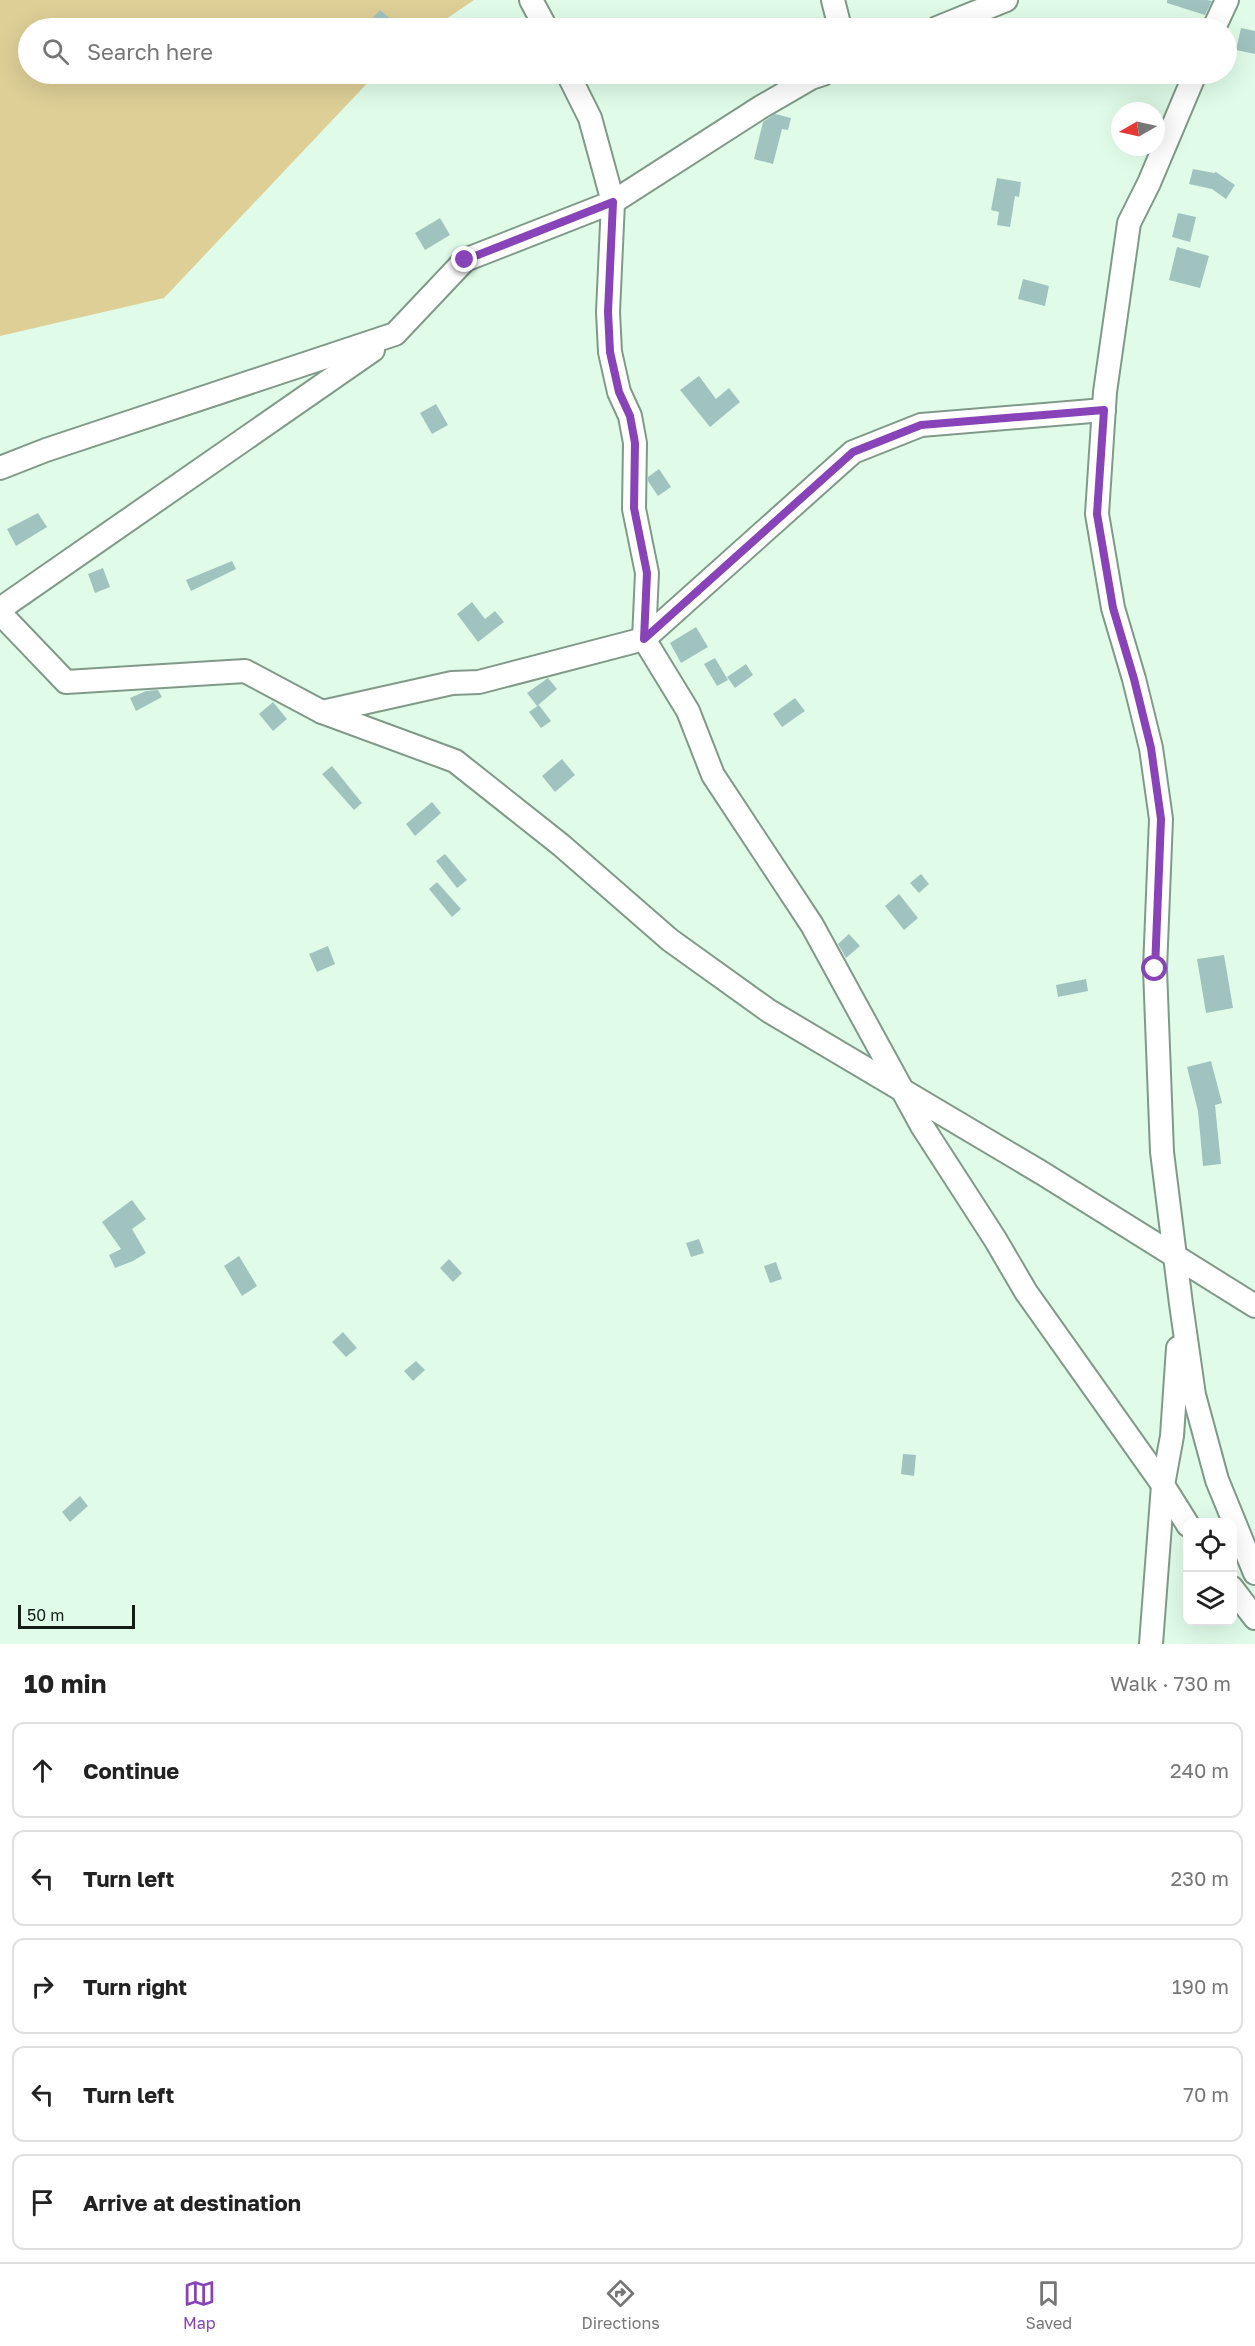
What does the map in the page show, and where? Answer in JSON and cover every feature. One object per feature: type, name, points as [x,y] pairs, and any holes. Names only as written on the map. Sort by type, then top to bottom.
[{"type":"street","points":[[531,0],[541,18]]},
{"type":"street","points":[[833,0],[838,18]]},
{"type":"street","points":[[962,18],[1006,0]]},
{"type":"street","points":[[1219,18],[1227,0]]},
{"type":"street","points":[[573,84],[590,118],[613,202],[608,312],[610,352],[619,392],[630,416],[635,443],[634,508],[647,573],[644,639],[688,711],[713,775],[812,925],[922,1126],[977,1210],[1026,1292],[1163,1485],[1184,1518]]},
{"type":"street","points":[[801,84],[613,202],[465,260],[395,334],[0,611],[66,682],[245,671],[322,712],[455,761],[561,844],[670,940],[769,1011],[1042,1173],[1255,1306]]},
{"type":"street","points":[[1191,84],[1149,183],[1129,223],[1104,410],[1097,514],[1113,608],[1151,748],[1161,819],[1155,969],[1162,1152],[1174,1257],[1194,1395],[1214,1470],[1255,1573]]},
{"type":"street","points":[[0,468],[46,450],[395,334]]},
{"type":"street","points":[[322,712],[452,683],[478,682],[644,639],[853,452],[921,425],[1104,410]]},
{"type":"street","points":[[1151,1644],[1163,1485],[1172,1436],[1181,1304]]},
{"type":"street","points":[[1237,1593],[1255,1618]]},
{"type":"shaded area","points":[[0,0],[474,0],[448,18],[18,18],[18,84],[367,84],[164,298],[0,336]]},
{"type":"building","points":[[1167,0],[1212,1],[1205,15],[1167,3]]},
{"type":"building","points":[[380,10],[390,18],[373,18]]},
{"type":"building","points":[[1241,28],[1255,31],[1255,54],[1237,50]]},
{"type":"building","points":[[775,114],[791,118],[788,130],[782,129],[773,164],[754,159],[763,122]]},
{"type":"building","points":[[1193,169],[1216,172],[1235,185],[1226,199],[1212,189],[1189,184]]},
{"type":"building","points":[[997,178],[1021,182],[1019,197],[1015,196],[1010,227],[997,225],[999,212],[991,210]]},
{"type":"building","points":[[1178,213],[1196,217],[1190,242],[1172,237]]},
{"type":"building","points":[[440,218],[450,235],[425,250],[415,233]]},
{"type":"building","points":[[1177,247],[1209,256],[1200,288],[1169,280]]},
{"type":"building","points":[[1023,279],[1049,286],[1045,306],[1018,299]]},
{"type":"building","points":[[699,376],[716,399],[729,388],[740,402],[710,427],[680,390]]},
{"type":"building","points":[[436,404],[448,425],[432,434],[420,413]]},
{"type":"building","points":[[659,469],[671,487],[658,496],[648,481],[648,477]]},
{"type":"building","points":[[38,513],[47,527],[16,546],[7,529]]},
{"type":"building","points":[[232,561],[236,569],[191,591],[186,580]]},
{"type":"building","points":[[103,568],[110,587],[95,593],[88,574]]},
{"type":"building","points":[[472,602],[485,619],[495,611],[504,622],[478,642],[457,614]]},
{"type":"building","points":[[696,627],[708,647],[681,663],[670,643]]},
{"type":"building","points":[[715,658],[728,680],[717,686],[704,664]]},
{"type":"building","points":[[746,664],[753,675],[735,688],[727,677]]},
{"type":"building","points":[[548,678],[557,689],[537,706],[527,693]]},
{"type":"building","points":[[158,690],[162,697],[136,711],[130,698],[146,691]]},
{"type":"building","points":[[795,698],[805,711],[782,727],[773,714]]},
{"type":"building","points":[[273,702],[287,719],[273,731],[259,714]]},
{"type":"building","points":[[539,705],[551,721],[541,728],[529,712]]},
{"type":"building","points":[[562,759],[575,775],[555,792],[542,776]]},
{"type":"building","points":[[332,766],[362,803],[354,810],[322,774]]},
{"type":"building","points":[[432,802],[441,813],[415,836],[406,824]]},
{"type":"building","points":[[445,854],[467,880],[457,888],[436,861]]},
{"type":"building","points":[[921,874],[929,884],[919,893],[910,883]]},
{"type":"building","points":[[437,882],[461,909],[452,917],[429,889]]},
{"type":"building","points":[[899,894],[918,918],[904,930],[885,906]]},
{"type":"building","points":[[849,934],[860,946],[846,958],[838,944]]},
{"type":"building","points":[[328,946],[335,964],[317,972],[309,954]]},
{"type":"building","points":[[1224,955],[1233,1008],[1206,1013],[1197,959]]},
{"type":"building","points":[[1086,979],[1088,991],[1058,997],[1056,985]]},
{"type":"building","points":[[1211,1061],[1222,1103],[1215,1105],[1221,1164],[1203,1166],[1198,1111],[1187,1067]]},
{"type":"building","points":[[132,1200],[146,1219],[132,1229],[146,1253],[115,1268],[109,1255],[121,1249],[102,1222]]},
{"type":"building","points":[[699,1239],[704,1253],[691,1257],[686,1243]]},
{"type":"building","points":[[239,1256],[257,1286],[242,1296],[224,1266]]},
{"type":"building","points":[[449,1259],[462,1273],[453,1282],[440,1268]]},
{"type":"building","points":[[776,1262],[782,1279],[770,1283],[764,1266]]},
{"type":"building","points":[[343,1332],[357,1348],[346,1357],[332,1342]]},
{"type":"building","points":[[416,1361],[425,1370],[413,1381],[404,1371]]},
{"type":"building","points":[[903,1454],[916,1455],[914,1476],[901,1474]]},
{"type":"building","points":[[80,1496],[88,1506],[70,1522],[62,1512]]},
{"type":"route","points":[[465,260],[613,202],[608,312],[610,352],[619,392],[630,416],[635,443],[634,508],[647,573],[644,639],[853,452],[921,425],[1104,410],[1097,514],[1113,608],[1151,748],[1161,819],[1155,969]]}]
